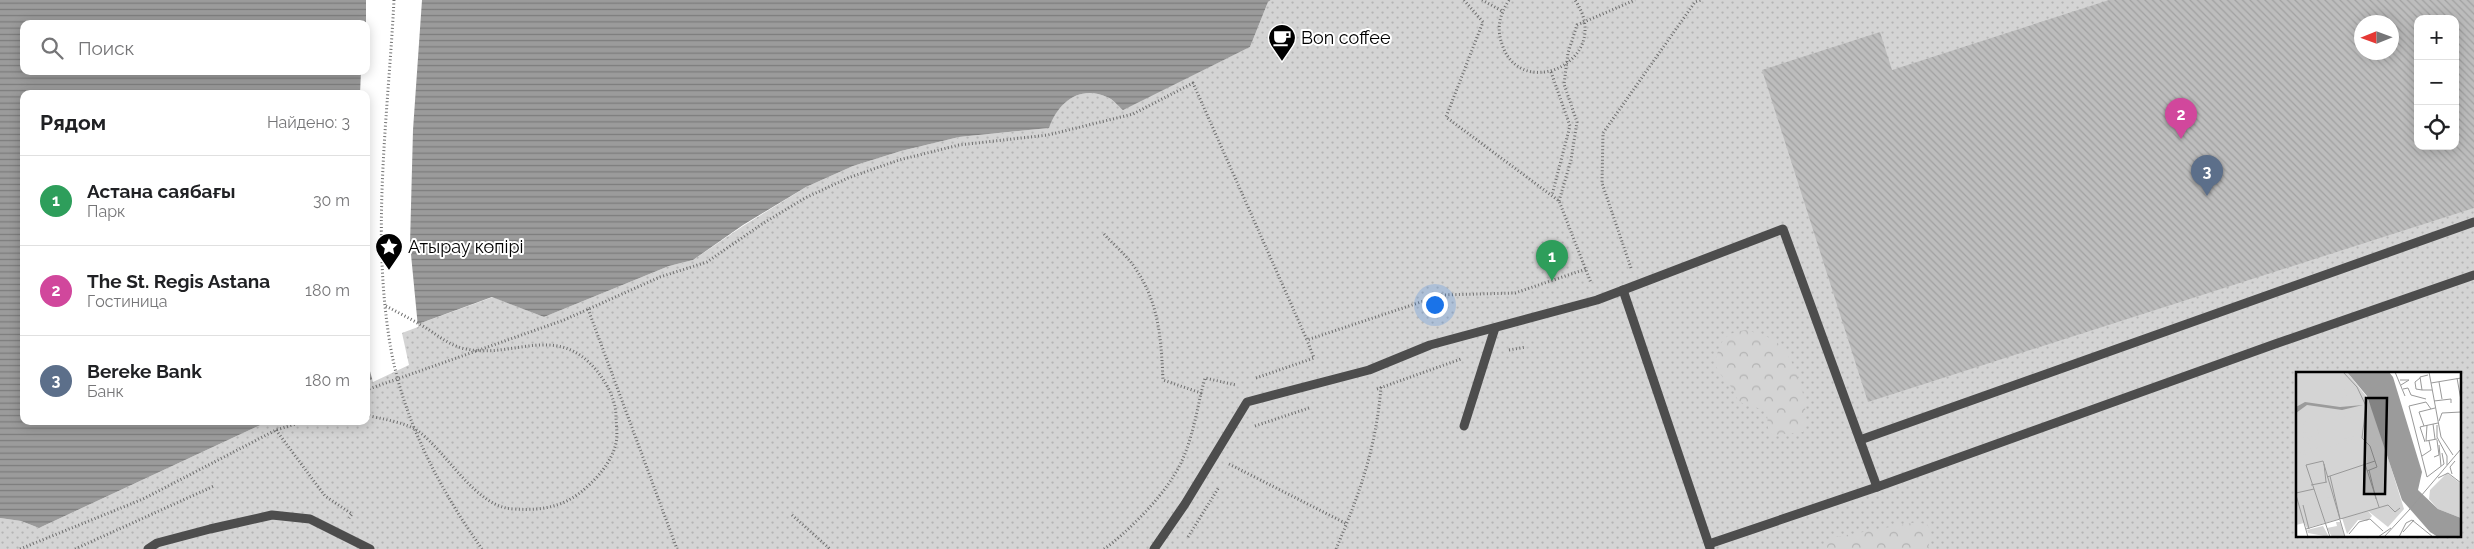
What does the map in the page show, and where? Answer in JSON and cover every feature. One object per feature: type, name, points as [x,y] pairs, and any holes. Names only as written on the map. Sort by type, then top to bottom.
[{"type":"lane","points":[[1860,440],[2474,222]]},
{"type":"lane","points":[[1154,549],[1185,504],[1247,402],[1369,370],[1430,345],[1597,300],[1783,229],[1877,487]]},
{"type":"lane","points":[[1623,290],[1710,547],[2474,274]]},
{"type":"lane","points":[[1464,426],[1495,328]]},
{"type":"lane","points":[[148,549],[157,543],[272,515],[310,519],[340,536],[370,549]]},
{"type":"path","points":[[394,0],[382,193],[381,251],[385,306],[392,356],[404,399],[418,436],[450,500],[482,549]]},
{"type":"path","points":[[1464,0],[1483,22],[1446,117],[1559,200],[1597,300]]},
{"type":"path","points":[[1482,0],[1502,12]]},
{"type":"path","points":[[1509,0],[1502,12],[1498,25],[1504,51],[1524,69],[1537,72],[1551,72],[1567,64],[1576,56],[1584,43],[1586,28],[1583,14],[1576,0]]},
{"type":"path","points":[[1559,200],[1571,160],[1577,122],[1564,84],[1576,25],[1634,0]]},
{"type":"path","points":[[1637,285],[1602,183],[1602,133],[1695,2],[1701,0]]},
{"type":"path","points":[[1551,72],[1570,126],[1552,195]]},
{"type":"path","points":[[370,389],[564,320],[660,277],[708,262],[762,224],[805,198],[848,178],[900,160],[959,145],[1048,135],[1133,114],[1193,83],[1314,358],[1251,380]]},
{"type":"path","points":[[1104,234],[1132,264],[1149,293],[1161,330],[1163,380],[1201,393]]},
{"type":"path","points":[[1307,340],[1442,295],[1515,293],[1586,269]]},
{"type":"path","points":[[370,416],[416,429],[442,452],[476,493],[506,508],[549,508],[576,498],[601,474],[616,443],[616,409],[604,380],[587,358],[560,346],[529,344],[494,350],[466,349],[444,341],[385,306]]},
{"type":"path","points":[[588,309],[677,549]]},
{"type":"path","points":[[1372,391],[1460,359]]},
{"type":"path","points":[[1104,549],[1124,535],[1174,477],[1193,432],[1205,378],[1233,386],[1242,382]]},
{"type":"path","points":[[1336,549],[1347,524],[1373,448],[1381,388]]},
{"type":"path","points":[[1248,432],[1255,426],[1316,405]]},
{"type":"path","points":[[20,549],[143,499],[276,430],[292,425]]},
{"type":"path","points":[[276,430],[325,496],[352,514],[340,536]]},
{"type":"path","points":[[1226,471],[1231,457]]},
{"type":"path","points":[[1229,464],[1347,524]]},
{"type":"path","points":[[1184,542],[1217,494],[1223,479]]},
{"type":"path","points":[[75,549],[214,486]]},
{"type":"path","points":[[792,516],[830,549]]},
{"type":"green space","points":[[1271,0],[2474,0],[2474,549],[0,549],[0,518],[21,521],[39,528],[260,425],[370,425],[370,380],[373,379],[399,331],[493,297],[544,317],[669,266],[693,260],[806,187],[853,166],[901,151],[959,137],[1048,128],[1058,110],[1064,104],[1071,98],[1088,93],[1107,97],[1123,109],[1250,47],[1268,2]]},
{"type":"green space","points":[[1746,330],[1775,341],[1790,358],[1804,397],[1805,422],[1803,432],[1772,435],[1768,428],[1767,413],[1739,401],[1715,365],[1715,360],[1723,340],[1730,334]]},
{"type":"green space","points":[[1917,522],[1928,525],[1931,534],[1928,549],[1826,549],[1825,547],[1836,537]]},
{"type":"shaded area","points":[[0,0],[1271,0],[1268,2],[1250,47],[1123,110],[1107,97],[1088,93],[1071,98],[1064,104],[1058,110],[1049,128],[959,137],[901,151],[853,166],[806,187],[743,225],[693,260],[669,266],[544,317],[492,297],[399,331],[373,379],[370,380],[370,90],[20,90],[20,425],[260,425],[39,528],[21,521],[0,518]]},
{"type":"pier","points":[[366,0],[422,0],[413,130],[410,244],[418,327],[402,333],[409,365],[373,382],[370,371],[370,90],[360,90],[361,75],[370,75],[370,20],[366,20]]},
{"type":"building","points":[[2109,0],[2474,0],[2474,208],[1868,402],[1762,70],[1880,32],[1892,70]]},
{"type":"place","name":"Bon coffee","points":[[1282,62]]},
{"type":"place","name":"The St. Regis Astana","points":[[2181,139]]},
{"type":"place","name":"Bereke Bank","points":[[2207,196]]},
{"type":"place","name":"Атырау көпірі","points":[[389,271]]},
{"type":"place","name":"Астана саябағы","points":[[1552,281]]}]
